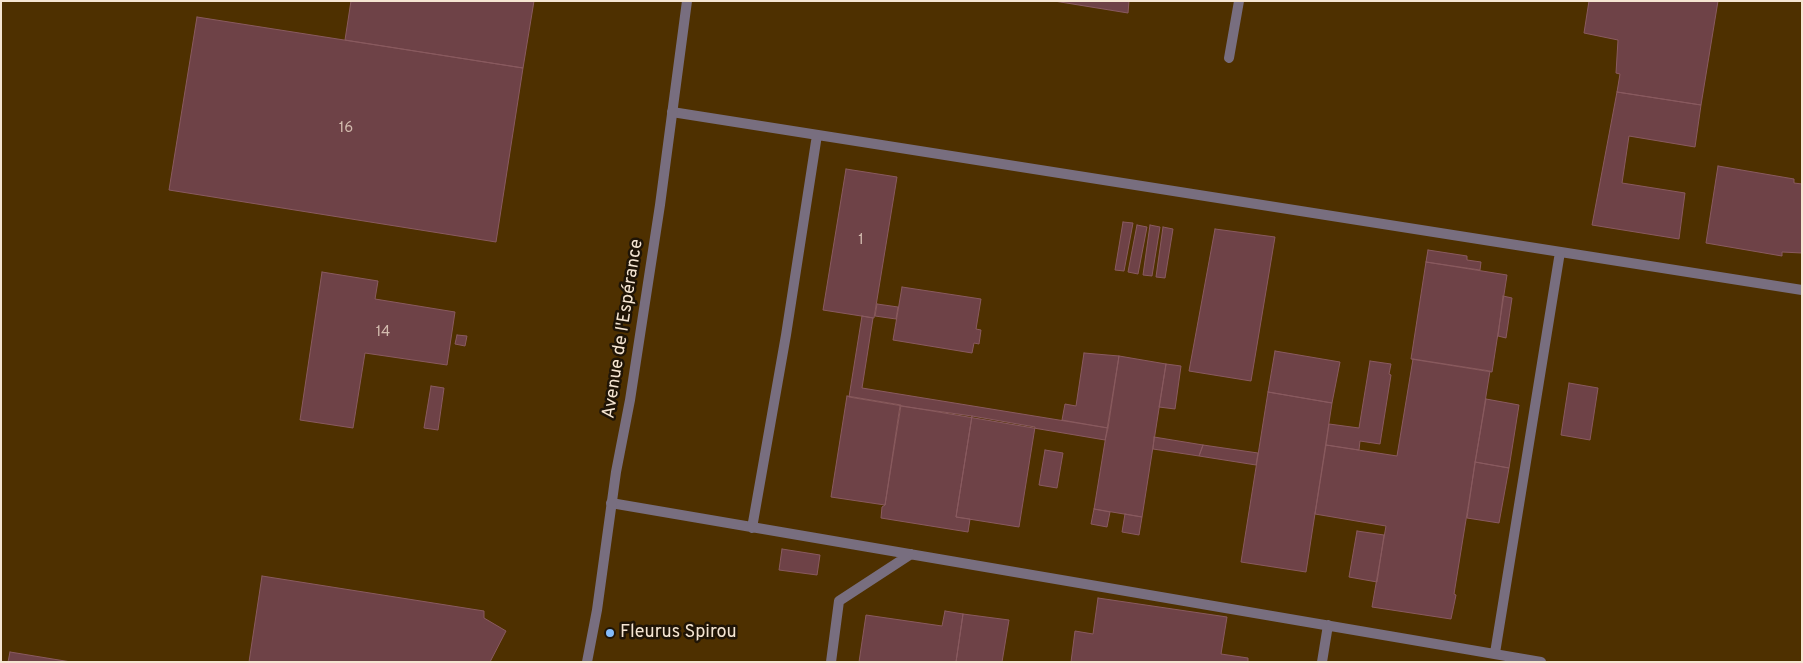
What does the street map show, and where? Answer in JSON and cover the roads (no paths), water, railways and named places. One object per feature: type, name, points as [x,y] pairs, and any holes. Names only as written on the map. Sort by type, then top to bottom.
[{"type":"street","name":"Avenue de l'Espérance","points":[[587,662],[597,610],[611,503],[630,400],[660,205],[687,1]]},
{"type":"street","points":[[1229,58],[1239,1]]},
{"type":"street","points":[[672,112],[1802,290]]},
{"type":"street","points":[[752,528],[786,335],[817,135]]},
{"type":"street","points":[[1495,653],[1560,252]]},
{"type":"street","points":[[611,503],[1541,662]]},
{"type":"street","points":[[831,662],[840,601],[911,554]]},
{"type":"street","points":[[1322,662],[1328,625]]},
{"type":"place","name":"Fleurus Spirou","points":[[610,633]]}]
